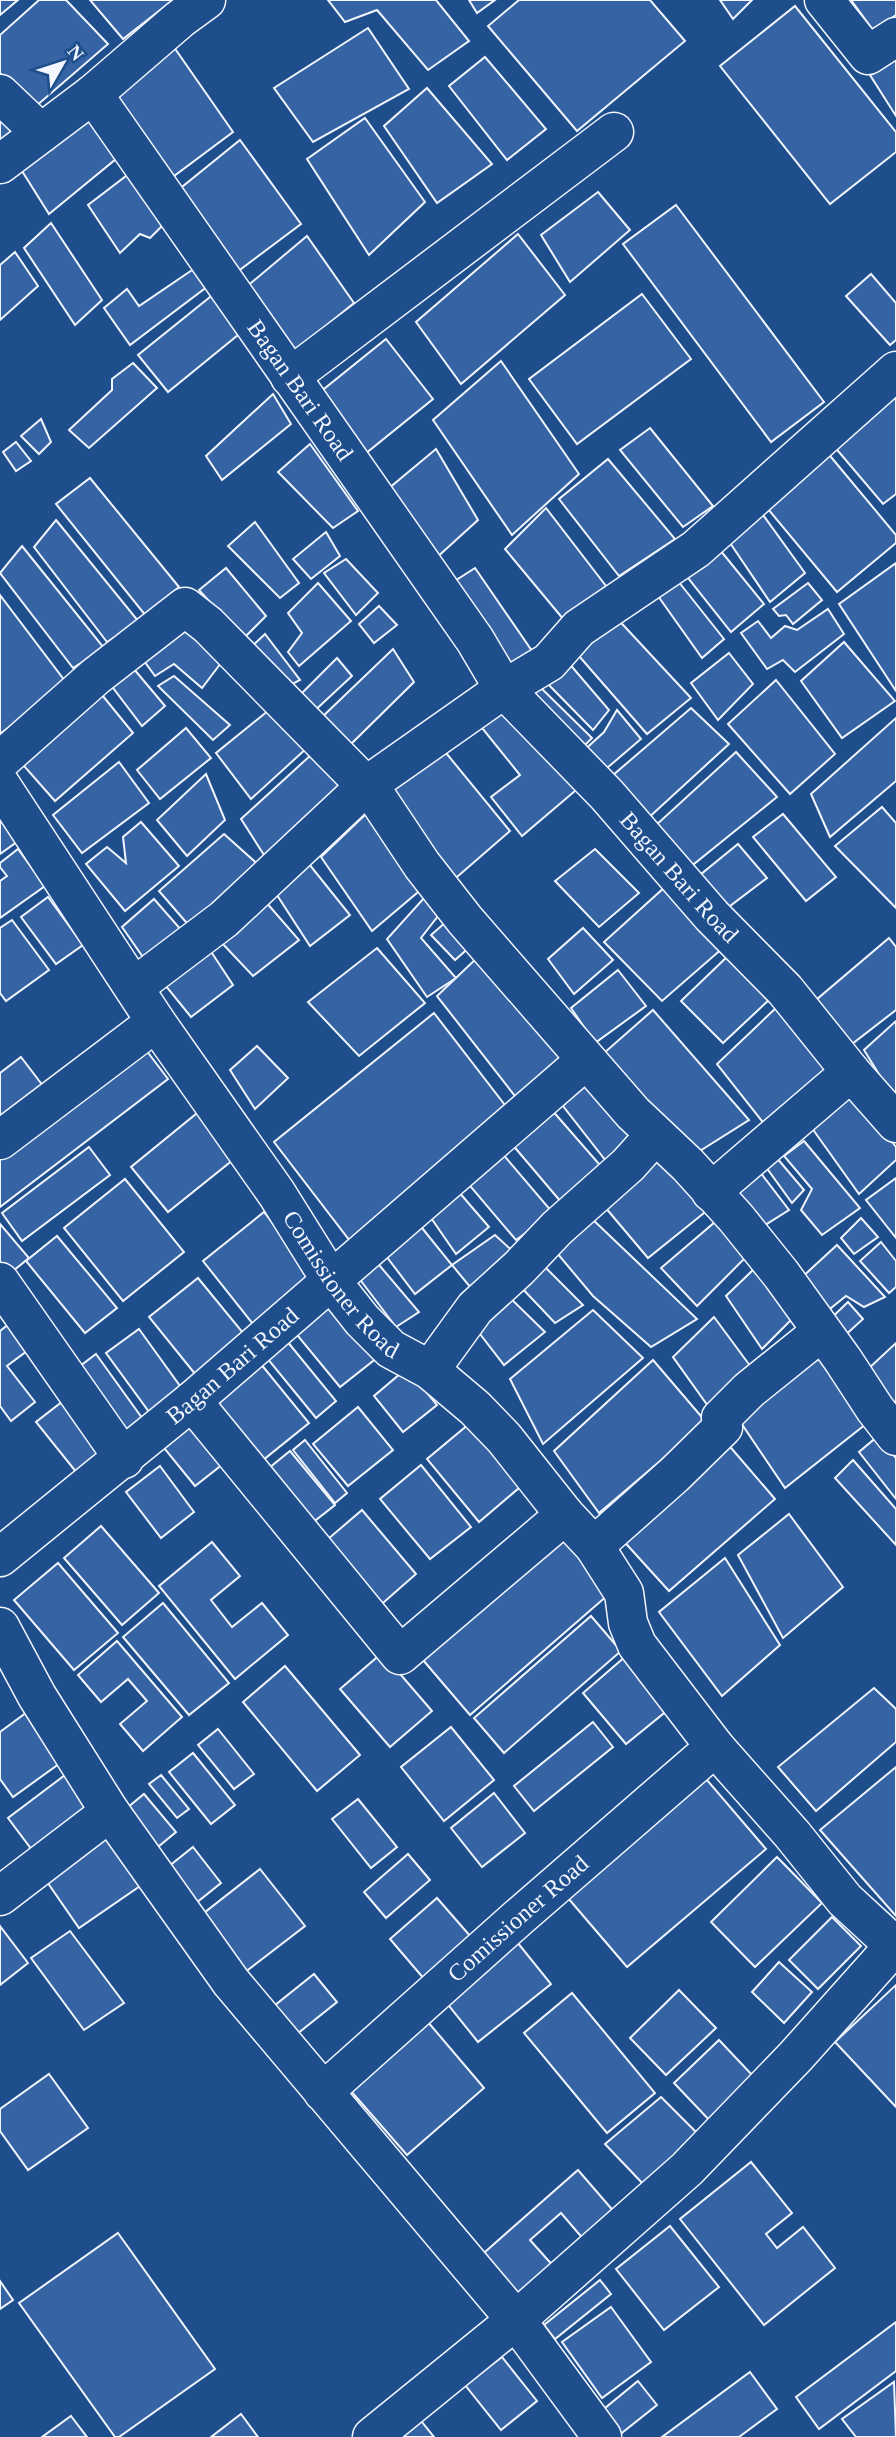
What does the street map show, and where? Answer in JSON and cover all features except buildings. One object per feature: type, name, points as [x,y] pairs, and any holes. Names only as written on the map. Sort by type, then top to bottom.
[{"type":"street","points":[[0,164],[93,94],[206,0]]},
{"type":"street","points":[[824,0],[868,55],[896,37]]},
{"type":"street","points":[[0,94],[41,133]]},
{"type":"street","name":"Bagan Bari Road","points":[[93,94],[475,640],[504,689],[607,795],[712,916],[785,990],[896,1123]]},
{"type":"street","points":[[290,377],[614,132]]},
{"type":"street","points":[[134,986],[224,919],[366,786],[504,689],[549,662],[579,628],[696,549],[896,371]]},
{"type":"street","points":[[0,761],[86,684],[184,607],[208,625],[376,796],[422,865],[465,920],[633,1113],[736,1218],[781,1274],[896,1436]]},
{"type":"street","name":"Comissioner Road","points":[[0,784],[156,1022],[277,1194],[332,1282],[362,1320],[391,1349],[430,1370],[475,1408],[504,1438],[565,1515],[594,1546],[624,1593],[628,1623],[637,1646],[715,1747],[792,1834],[845,1900],[896,1946]]},
{"type":"street","points":[[0,1140],[156,1022]]},
{"type":"street","name":"Bagan Bari Road","points":[[0,1558],[192,1401],[586,1060]]},
{"type":"street","points":[[711,1192],[851,1072]]},
{"type":"street","points":[[430,1370],[475,1308],[557,1228],[628,1165],[655,1135]]},
{"type":"street","points":[[0,1282],[124,1458]]},
{"type":"street","points":[[594,1546],[723,1427],[721,1418],[750,1390],[821,1332]]},
{"type":"street","points":[[192,1401],[400,1655],[565,1515]]},
{"type":"street","points":[[0,1627],[37,1696],[110,1812],[231,1982],[516,2320],[602,2437]]},
{"type":"street","name":"Comissioner Road","points":[[323,2092],[715,1747]]},
{"type":"street","points":[[0,1896],[110,1812]]},
{"type":"street","points":[[372,2437],[516,2320],[687,2168],[796,2056],[896,1946]]}]
